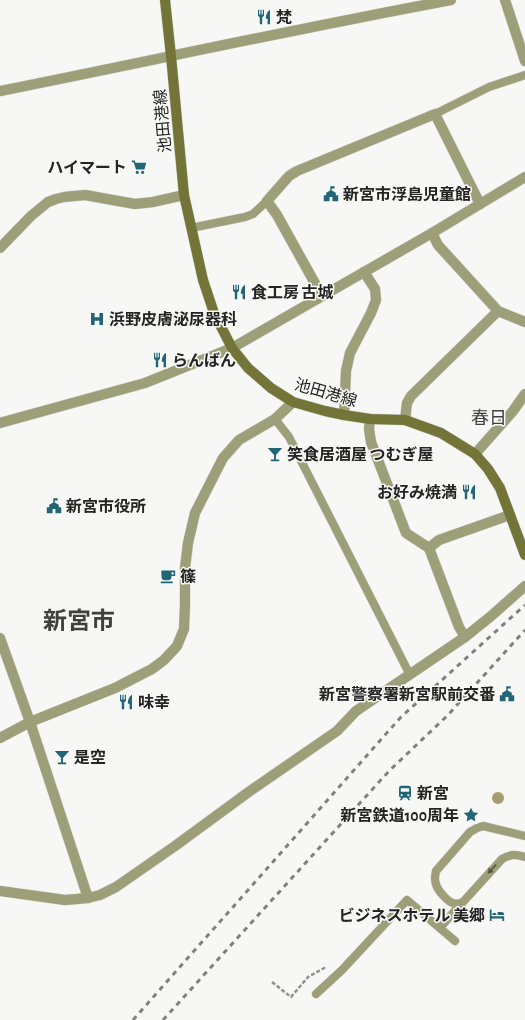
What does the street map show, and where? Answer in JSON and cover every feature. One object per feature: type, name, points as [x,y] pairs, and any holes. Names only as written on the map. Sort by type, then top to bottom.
[{"type":"main road","name":"池田港線","points":[[165,0],[184,195],[208,296],[214,313],[232,348],[248,368],[271,388],[293,402],[344,415],[370,419],[405,420],[441,433],[475,454],[494,477],[525,555]]},
{"type":"street","points":[[0,91],[451,0]]},
{"type":"street","points":[[505,0],[525,61]]},
{"type":"street","points":[[322,296],[277,215],[267,201],[289,176],[297,170],[435,114],[480,204]]},
{"type":"street","points":[[0,423],[145,383],[232,348],[432,233],[525,177]]},
{"type":"street","points":[[0,248],[31,216],[48,202],[56,199],[85,195],[135,204],[153,202],[184,195]]},
{"type":"street","points":[[432,233],[438,245],[498,312],[525,322]]},
{"type":"street","points":[[344,415],[346,371],[350,354],[376,300],[375,289],[364,272]]},
{"type":"street","points":[[405,420],[407,403],[411,396],[498,312]]},
{"type":"street","points":[[475,454],[514,411],[522,406],[525,394]]},
{"type":"street","points":[[0,738],[30,722],[115,688],[152,669],[164,660],[177,646],[184,628],[184,568],[188,543],[196,513],[223,458],[239,440],[276,419],[293,402]]},
{"type":"street","points":[[370,419],[369,430],[371,442],[406,533],[429,548],[459,627],[465,637]]},
{"type":"street","points":[[429,548],[439,540],[510,515]]},
{"type":"street","points":[[0,891],[65,900],[88,898],[100,895],[116,887],[337,731],[356,711],[465,637],[525,586]]},
{"type":"street","points":[[0,638],[30,722],[88,898]]},
{"type":"lane","points":[[435,114],[489,87],[525,76]]},
{"type":"lane","points":[[191,228],[245,217],[253,214],[267,201]]},
{"type":"lane","points":[[276,419],[289,437],[410,675]]},
{"type":"lane","points":[[459,904],[453,903],[439,892],[435,877],[436,871],[470,832],[483,826],[525,836]]},
{"type":"lane","points":[[440,928],[459,904],[463,902],[502,859],[509,855],[519,855],[525,857]]},
{"type":"lane","points":[[316,994],[342,970],[407,900],[455,941]]},
{"type":"path","points":[[272,982],[291,997],[308,977],[328,965],[332,960],[342,970]]},
{"type":"railway","points":[[133,1020],[401,717],[525,605]]},
{"type":"railway","points":[[163,1020],[389,771],[448,715],[525,630]]},
{"type":"place","name":"梵","points":[[264,17]]},
{"type":"place","name":"ハイマート","points":[[139,167]]},
{"type":"place","name":"新宮市浮島児童館","points":[[331,194]]},
{"type":"place","name":"食工房 古城","points":[[239,292]]},
{"type":"place","name":"浜野皮膚泌尿器科","points":[[97,319]]},
{"type":"place","name":"らんばん","points":[[160,360]]},
{"type":"place","name":"笑食居酒屋 つむぎ屋","points":[[275,454]]},
{"type":"place","name":"お好み焼満","points":[[469,492]]},
{"type":"place","name":"新宮市役所","points":[[54,506]]},
{"type":"place","name":"篠","points":[[168,576]]},
{"type":"place","name":"新宮警察署新宮駅前交番","points":[[507,694]]},
{"type":"place","name":"味幸","points":[[126,702]]},
{"type":"place","name":"是空","points":[[62,757]]},
{"type":"place","name":"新宮","points":[[405,793]]},
{"type":"place","name":"新宮鉄道100周年","points":[[471,815]]},
{"type":"place","name":"ビジネスホテル 美郷","points":[[497,915]]},
{"type":"district","name":"春日","points":[[489,418]]},
{"type":"district","name":"新宮市","points":[[79,621]]}]
